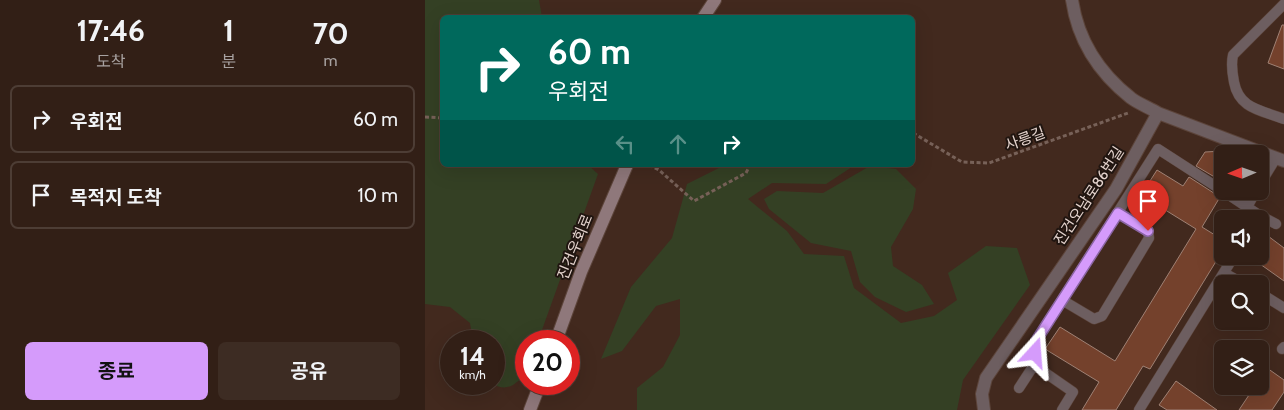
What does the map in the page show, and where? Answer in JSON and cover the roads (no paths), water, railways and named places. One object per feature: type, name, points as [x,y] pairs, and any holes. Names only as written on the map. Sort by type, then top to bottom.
[{"type":"main road","points":[[705,15],[715,0]]},
{"type":"main road","name":"진건우회로","points":[[560,330],[581,272],[626,167]]},
{"type":"main road","points":[[530,410],[536,395]]},
{"type":"street","points":[[1072,0],[1076,24],[1085,46],[1095,61],[1132,99],[1153,110],[1280,159]]},
{"type":"street","name":"진건오남로86번길","points":[[984,410],[982,394],[986,378],[1116,189],[1153,110]]},
{"type":"lane","points":[[1283,6],[1233,54],[1231,65],[1237,95],[1245,104],[1284,119]]},
{"type":"lane","points":[[1019,388],[1034,365],[1036,341],[1158,149],[1214,185]]},
{"type":"lane","points":[[1269,173],[1280,159]]},
{"type":"lane","points":[[1236,200],[1250,210]]},
{"type":"lane","points":[[1247,207],[1251,200]]},
{"type":"lane","points":[[1062,300],[1093,319],[1102,316],[1149,238],[1148,231],[1118,213]]},
{"type":"lane","points":[[1269,221],[1276,224]]},
{"type":"lane","points":[[1139,410],[1228,265]]},
{"type":"lane","points":[[1223,273],[1227,275]]},
{"type":"lane","points":[[1269,299],[1284,308]]},
{"type":"lane","points":[[1034,365],[1073,392],[1061,410]]}]
